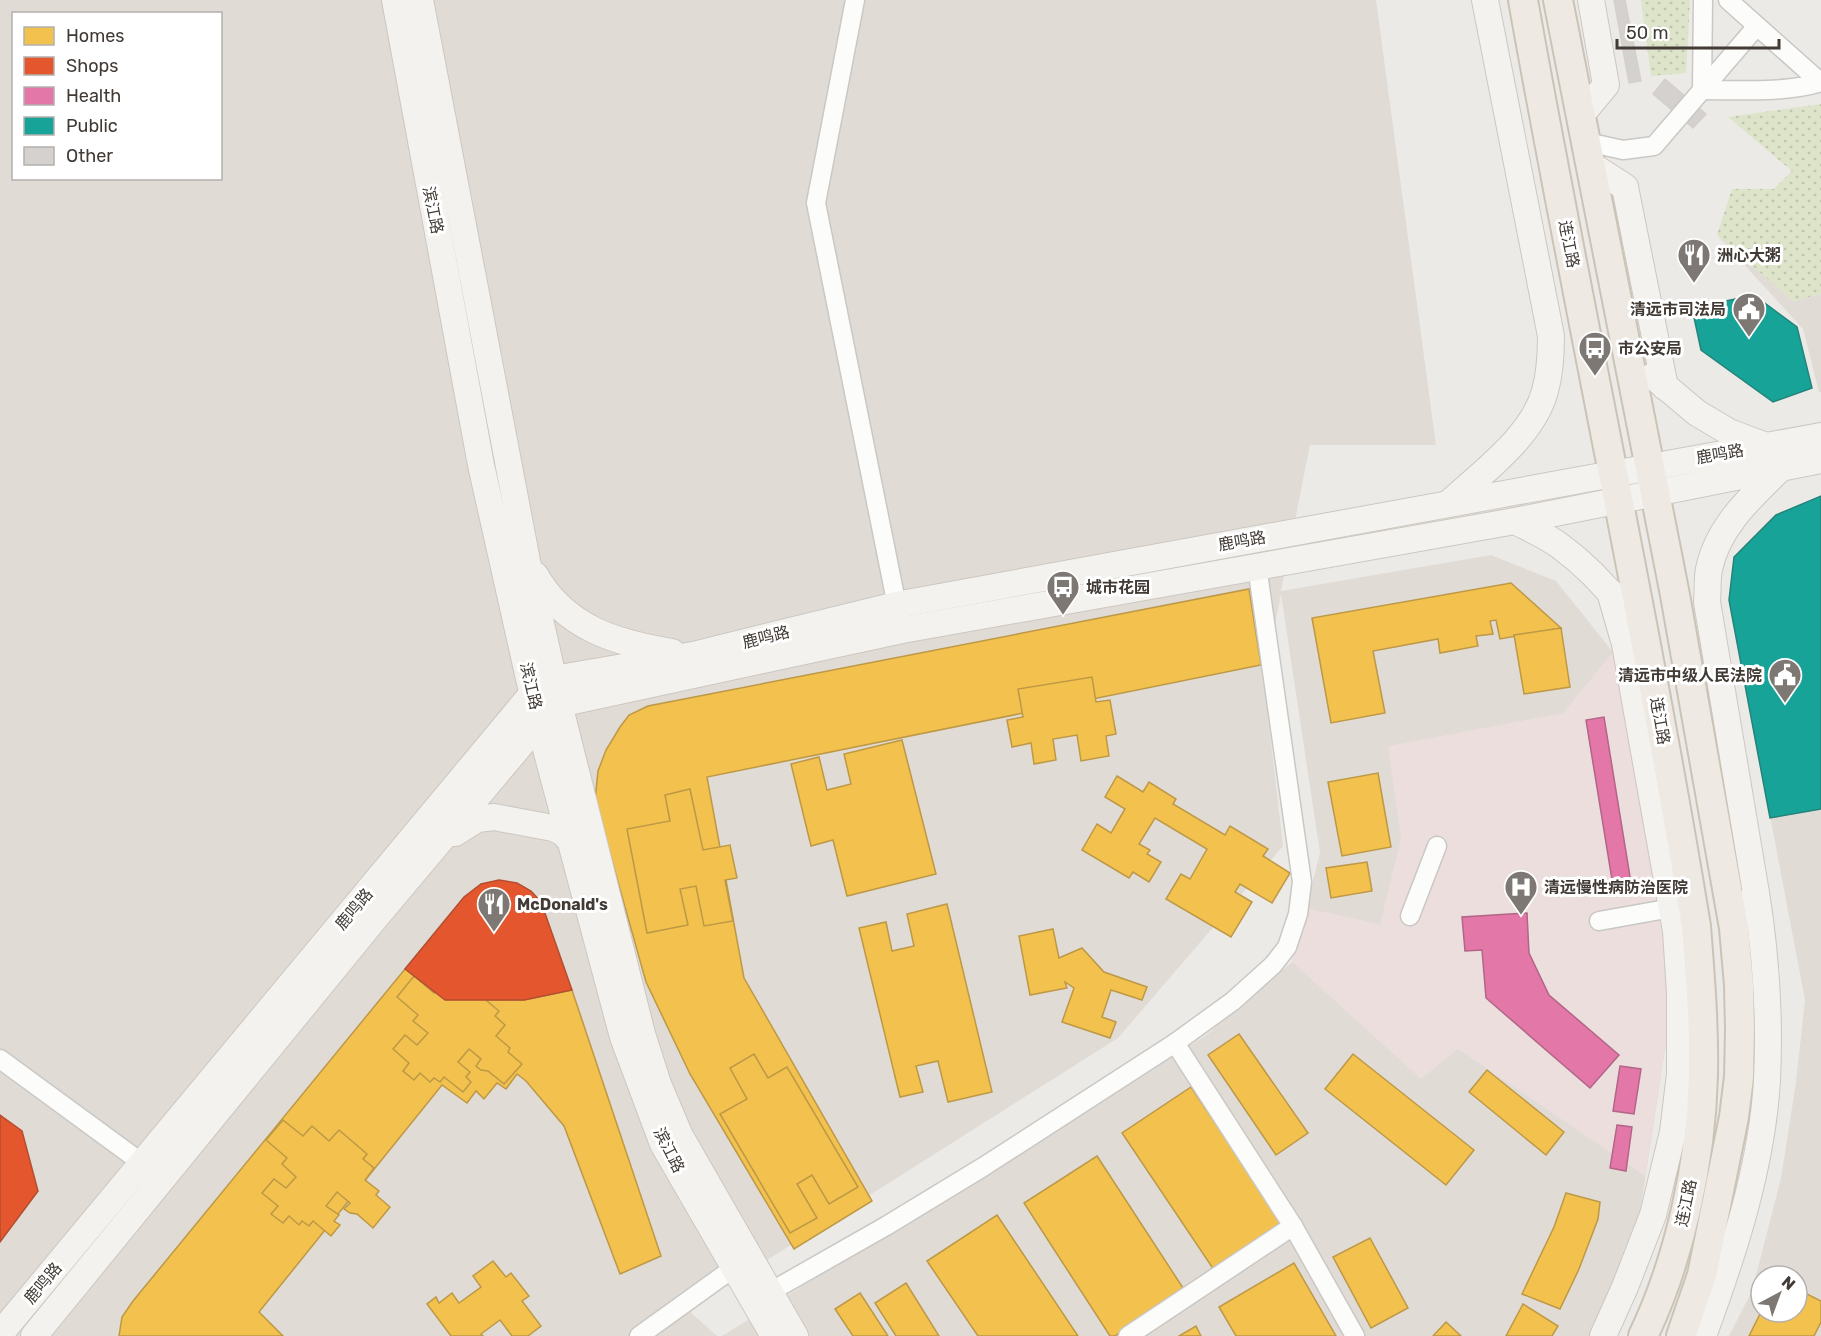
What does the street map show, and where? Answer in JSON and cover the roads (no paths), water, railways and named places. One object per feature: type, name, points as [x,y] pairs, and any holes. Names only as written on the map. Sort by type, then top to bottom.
[{"type":"main road","name":"连江路","points":[[1523,0],[1645,637],[1682,906],[1700,978],[1703,1076],[1699,1126],[1683,1220],[1666,1277],[1644,1336]]},
{"type":"main road","name":"连江路","points":[[1558,0],[1687,663],[1734,928],[1740,1030],[1734,1117],[1702,1275],[1681,1336]]},
{"type":"street","name":"滨江路","points":[[395,0],[481,465],[539,723],[623,1037],[663,1144],[774,1336]]},
{"type":"street","name":"滨江路","points":[[420,0],[527,561],[642,1034],[658,1084],[680,1136],[795,1336]]},
{"type":"street","points":[[855,0],[816,203],[902,630]]},
{"type":"street","points":[[1449,503],[1512,445],[1532,420],[1545,393],[1550,364],[1551,336],[1485,0]]},
{"type":"street","points":[[1586,141],[1606,85],[1591,0]]},
{"type":"street","points":[[1702,90],[1703,0]]},
{"type":"street","points":[[1728,0],[1821,82]]},
{"type":"street","points":[[1586,141],[1623,150],[1654,146],[1757,26]]},
{"type":"street","points":[[1702,90],[1762,89],[1821,82]]},
{"type":"street","points":[[1516,157],[1545,118]]},
{"type":"street","points":[[1586,141],[1625,187],[1665,387]]},
{"type":"street","points":[[1626,352],[1697,412],[1729,432],[1766,446]]},
{"type":"street","name":"鹿鸣路","points":[[0,1334],[532,694],[557,692],[1515,521],[1615,487],[1652,479],[1766,446],[1821,436]]},
{"type":"street","name":"鹿鸣路","points":[[1652,479],[1782,467],[1821,460]]},
{"type":"street","points":[[1703,1336],[1738,1235],[1762,1120],[1767,1082],[1768,1034],[1764,946],[1707,602],[1709,569],[1718,543],[1731,520],[1748,499],[1782,467]]},
{"type":"street","name":"鹿鸣路","points":[[38,1335],[376,917],[539,723],[557,692],[693,655],[896,605],[1449,503],[1615,487]]},
{"type":"street","points":[[1515,521],[1559,545],[1584,565],[1610,592],[1645,637]]},
{"type":"street","points":[[527,561],[553,601],[570,617],[590,629],[614,640],[641,647],[693,655]]},
{"type":"street","points":[[770,1292],[983,1167],[1175,1043],[1233,1001],[1273,965],[1287,948],[1298,914],[1302,882],[1257,566]]},
{"type":"street","points":[[1603,1336],[1653,1215],[1673,1132],[1680,1074],[1680,993],[1676,931],[1682,906],[1625,644],[1610,592]]},
{"type":"street","points":[[1687,663],[1716,658]]},
{"type":"street","points":[[434,850],[468,823],[486,817],[553,828],[562,832],[569,839]]},
{"type":"street","points":[[1410,916],[1437,846]]},
{"type":"street","points":[[1756,893],[1734,928],[1764,946]]},
{"type":"street","points":[[1599,921],[1682,906]]},
{"type":"street","points":[[1175,1043],[1293,1226],[1355,1336]]},
{"type":"street","points":[[0,1059],[142,1163]]},
{"type":"street","points":[[1734,1117],[1762,1120]]},
{"type":"street","points":[[1128,1336],[1293,1226]]},
{"type":"street","points":[[639,1336],[735,1267]]},
{"type":"place","name":"洲心大粥","points":[[1694,284]]},
{"type":"place","name":"清远市司法局","points":[[1749,338]]},
{"type":"place","name":"市公安局","points":[[1595,377]]},
{"type":"place","name":"城市花园","points":[[1063,616]]},
{"type":"place","name":"清远市中级人民法院","points":[[1785,704]]},
{"type":"place","name":"清远慢性病防治医院","points":[[1521,916]]},
{"type":"place","name":"McDonald's","points":[[494,933]]}]
